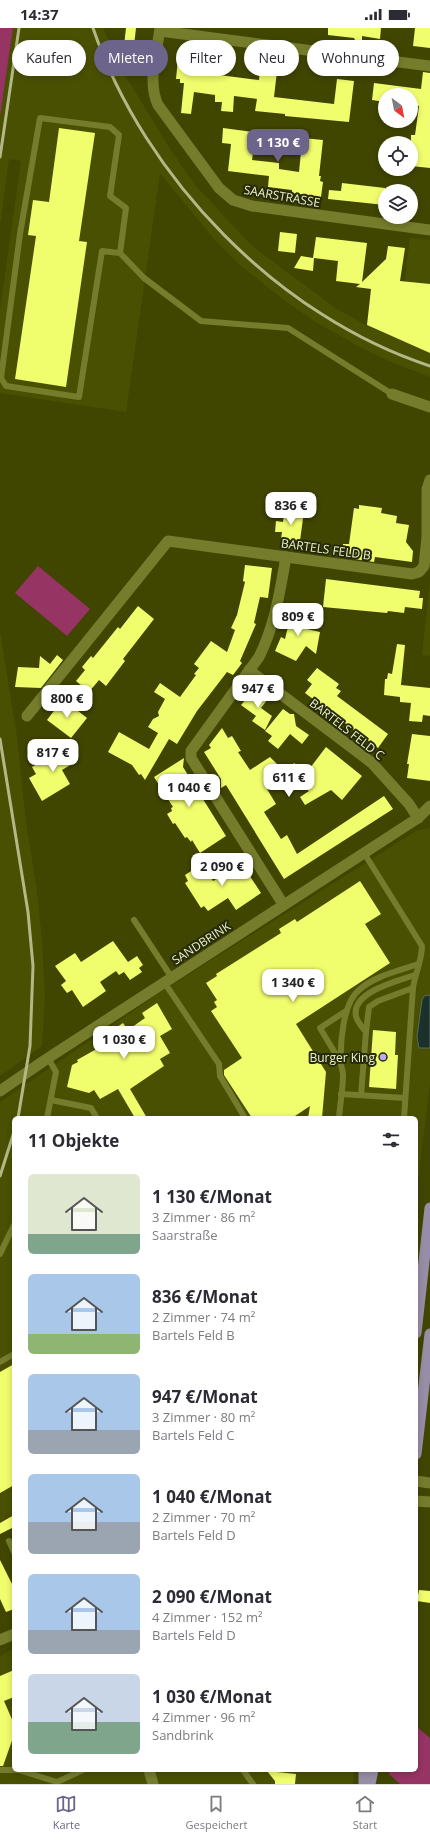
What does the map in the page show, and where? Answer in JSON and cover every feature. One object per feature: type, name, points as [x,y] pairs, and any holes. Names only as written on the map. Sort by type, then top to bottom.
[{"type":"main road","points":[[418,1315],[430,1208]]},
{"type":"main road","points":[[418,1437],[430,1334]]},
{"type":"main road","points":[[364,1772],[364,1784]]},
{"type":"main road","points":[[370,1784],[373,1772]]},
{"type":"street","points":[[160,30],[430,66]]},
{"type":"street","name":"SAARSTRASSE","points":[[160,30],[152,82],[154,95],[158,105],[219,188],[233,200],[252,206],[430,230]]},
{"type":"street","points":[[392,394],[430,407]]},
{"type":"street","name":"BARTELS FELD B","points":[[27,716],[168,540],[412,574],[419,572],[424,566],[429,503],[427,489],[430,480]]},
{"type":"street","points":[[283,904],[191,758],[191,751],[249,670],[266,643],[274,619],[286,557]]},
{"type":"street","name":"BARTELS FELD C","points":[[249,670],[372,763],[409,804],[418,818]]},
{"type":"street","name":"SANDBRINK","points":[[0,1091],[283,904],[418,818],[430,806]]},
{"type":"street","name":"SANDBRINK","points":[[418,818],[430,817]]},
{"type":"street","points":[[418,1481],[430,1483]]},
{"type":"street","points":[[418,1501],[430,1502]]},
{"type":"street","points":[[0,1640],[12,1635]]},
{"type":"street","points":[[150,1772],[153,1784]]},
{"type":"lane","points":[[120,253],[126,208],[110,196],[119,136],[110,127],[40,118],[26,201],[1,378],[6,386],[79,397],[102,251],[120,253],[144,278],[201,322],[288,328],[392,394]]},
{"type":"lane","points":[[364,852],[422,946],[422,953],[415,974],[413,988],[404,1116]]},
{"type":"lane","points":[[134,920],[168,980],[219,1064],[220,1076],[244,1116]]},
{"type":"lane","points":[[339,1116],[343,1075],[341,1063],[346,1011],[352,996],[360,988],[377,979],[418,964]]},
{"type":"lane","points":[[366,1032],[356,1015],[357,1008],[362,998],[373,991],[415,974]]},
{"type":"lane","points":[[361,1095],[367,1013],[373,1004],[413,988]]},
{"type":"lane","points":[[341,1063],[320,1028],[346,1011]]},
{"type":"lane","points":[[47,1116],[56,1072],[48,1058]]},
{"type":"lane","points":[[341,1094],[405,1098]]},
{"type":"lane","points":[[51,1100],[91,1108],[96,1116]]},
{"type":"lane","points":[[0,1254],[12,1229]]},
{"type":"lane","points":[[0,1362],[12,1355]]},
{"type":"lane","points":[[9,1541],[12,1548]]},
{"type":"lane","points":[[0,1770],[12,1770]]},
{"type":"lane","points":[[25,1772],[57,1782],[79,1772]]},
{"type":"lane","points":[[244,1772],[253,1784]]},
{"type":"shaded area","points":[[0,28],[13,28],[0,117]]},
{"type":"shaded area","points":[[13,28],[103,28],[109,40],[94,40],[94,76],[126,76],[170,149],[196,186],[252,246],[337,309],[366,325],[397,339],[410,238],[430,240],[430,377],[389,361],[354,344],[314,321],[280,297],[240,265],[213,238],[160,173],[126,412],[0,393],[0,309],[21,161],[9,159],[0,226],[0,117]]},
{"type":"shaded area","points":[[38,566],[90,609],[67,636],[15,593]]},
{"type":"shaded area","points":[[430,581],[430,656],[422,655]]},
{"type":"shaded area","points":[[0,631],[17,737],[26,822],[37,891],[42,939],[45,995],[42,1046],[0,1076]]},
{"type":"shaded area","points":[[430,828],[430,1083],[418,1181],[418,1116],[12,1116],[12,1514],[0,1522],[0,1102],[158,994],[416,831]]},
{"type":"shaded area","points":[[12,1650],[12,1772],[354,1772],[353,1784],[0,1784],[0,1656]]},
{"type":"shaded area","points":[[418,1728],[430,1738],[430,1784],[400,1784],[389,1774],[390,1772],[418,1772]]},
{"type":"water","points":[[430,995],[430,1048],[419,1048],[417,1037],[422,1000],[424,996]]},
{"type":"building","points":[[126,28],[136,28],[135,40],[125,40]]},
{"type":"building","points":[[328,28],[381,28],[380,39],[362,36],[362,40],[355,40],[354,38],[328,35]]},
{"type":"building","points":[[415,28],[430,28],[430,48],[413,46]]},
{"type":"building","points":[[423,72],[430,73],[430,168],[418,167],[418,136],[411,136],[415,135],[416,128],[418,128],[418,89],[421,89]]},
{"type":"building","points":[[176,76],[227,76],[259,80],[259,76],[276,76],[274,97],[334,104],[337,79],[354,81],[349,122],[285,116],[285,114],[255,111],[257,99],[234,96],[233,112],[221,111],[222,102],[215,102],[215,95],[194,92],[191,114],[181,113],[184,83],[180,83],[180,79],[176,79]]},
{"type":"building","points":[[374,83],[413,88],[378,88],[378,101],[372,100]]},
{"type":"building","points":[[59,128],[95,133],[79,241],[87,242],[66,387],[15,379],[36,236],[28,235],[33,200],[49,202]]},
{"type":"building","points":[[223,128],[253,132],[252,138],[255,139],[252,160],[279,163],[279,169],[299,172],[301,152],[284,150],[285,138],[323,140],[319,176],[321,176],[320,181],[323,182],[321,197],[292,193],[292,190],[268,187],[269,176],[228,171],[231,144],[222,143]]},
{"type":"building","points":[[342,183],[378,187],[378,204],[328,199],[329,190],[341,191]]},
{"type":"building","points":[[280,232],[297,234],[295,253],[278,251]]},
{"type":"building","points":[[316,237],[367,243],[362,282],[386,259],[388,246],[405,248],[400,281],[430,284],[430,353],[367,325],[371,289],[356,287],[360,284],[336,281],[338,261],[314,258],[313,271],[294,268],[301,256],[313,258]]},
{"type":"building","points":[[359,505],[382,508],[381,513],[397,516],[396,523],[409,525],[406,542],[413,551],[412,562],[375,557],[374,562],[342,557],[343,544],[349,544],[354,508],[359,509]]},
{"type":"building","points":[[293,509],[304,511],[300,541],[281,539],[282,532],[275,532],[276,521],[283,522],[284,514],[292,515]]},
{"type":"building","points":[[245,565],[272,568],[268,598],[260,597],[254,623],[256,624],[240,661],[242,663],[233,675],[227,672],[197,711],[177,744],[169,739],[145,780],[141,774],[139,775],[132,765],[108,752],[119,732],[149,749],[158,733],[148,727],[153,719],[159,716],[158,712],[165,699],[154,692],[160,683],[180,697],[196,675],[194,674],[199,668],[194,664],[211,641],[227,652],[235,630],[231,628],[237,615],[245,582],[243,581]]},
{"type":"building","points":[[326,579],[420,591],[419,598],[423,598],[422,609],[405,607],[404,613],[388,611],[387,613],[323,607]]},
{"type":"building","points":[[138,606],[154,619],[123,659],[125,661],[106,686],[99,680],[89,692],[76,681],[85,670],[82,667],[91,656],[93,658],[118,627],[120,629]]},
{"type":"building","points":[[292,610],[311,614],[307,629],[320,632],[316,654],[306,646],[296,661],[275,651],[281,637],[285,639]]},
{"type":"building","points":[[397,644],[405,645],[401,685],[430,688],[430,716],[423,715],[422,722],[409,721],[411,703],[400,702],[400,697],[384,695],[385,679],[387,679],[388,673],[392,674]]},
{"type":"building","points":[[57,655],[63,660],[41,688],[15,687],[18,667],[39,668],[40,656],[50,664]]},
{"type":"building","points":[[317,668],[339,684],[336,688],[341,691],[337,696],[388,734],[378,748],[305,693],[312,684],[307,680]]},
{"type":"building","points":[[254,690],[267,700],[261,708],[272,716],[265,730],[252,721],[256,716],[241,705]]},
{"type":"building","points":[[63,699],[87,718],[71,738],[47,720]]},
{"type":"building","points":[[283,709],[290,714],[294,714],[296,726],[309,735],[302,744],[290,734],[278,749],[268,741],[272,736],[265,731]]},
{"type":"building","points":[[222,728],[228,738],[232,736],[241,751],[238,752],[250,770],[270,757],[286,773],[294,763],[307,772],[326,747],[362,776],[342,800],[331,790],[305,805],[300,797],[309,791],[288,776],[267,789],[276,804],[264,812],[281,839],[287,835],[297,854],[384,796],[393,809],[284,879],[226,785],[221,788],[221,779],[204,752],[211,748],[209,745]]},
{"type":"building","points":[[412,734],[430,736],[430,781],[407,778],[409,764],[407,764]]},
{"type":"building","points":[[67,743],[77,761],[62,770],[70,784],[42,801],[29,778],[36,774],[32,767],[59,751],[58,748]]},
{"type":"building","points":[[184,758],[183,767],[226,836],[200,853],[192,840],[191,842],[187,837],[185,838],[175,823],[173,824],[167,814],[172,811],[171,808],[173,807],[154,777]]},
{"type":"building","points":[[238,858],[261,893],[236,910],[228,898],[208,911],[204,906],[201,908],[185,883],[188,881],[185,875],[202,864],[213,881],[229,871],[226,866]]},
{"type":"building","points":[[360,881],[381,914],[365,924],[390,963],[296,1024],[326,1072],[322,1116],[308,1116],[310,1106],[295,1116],[251,1116],[224,1075],[224,1070],[242,1058],[211,1011],[217,1007],[214,1002],[217,1000],[206,983],[217,976],[216,974],[281,933],[279,929],[295,919],[297,922]]},
{"type":"building","points":[[113,941],[128,962],[137,956],[143,965],[139,968],[142,972],[130,980],[124,972],[119,975],[116,971],[100,982],[106,991],[83,1007],[72,990],[67,993],[61,985],[66,981],[55,966],[75,953],[81,962]]},
{"type":"building","points":[[157,1003],[172,1029],[160,1036],[170,1053],[160,1059],[164,1066],[130,1089],[146,1116],[134,1116],[118,1089],[100,1099],[94,1090],[89,1093],[67,1087],[72,1065],[78,1062],[77,1060],[116,1038],[111,1031],[123,1023],[128,1030],[145,1018],[142,1013]]},
{"type":"building","name":"Burger King","points":[[373,1030],[396,1032],[395,1055],[398,1055],[396,1089],[369,1087]]},
{"type":"building","points":[[12,1365],[12,1486],[0,1493],[0,1372]]},
{"type":"building","points":[[12,1516],[12,1528],[0,1534],[0,1523]]},
{"type":"building","points":[[0,1560],[12,1584],[12,1610],[6,1612],[0,1599]]},
{"type":"building","points":[[419,1590],[430,1591],[430,1603],[418,1601]]},
{"type":"building","points":[[12,1671],[12,1698],[4,1701],[12,1719],[12,1741],[3,1766],[0,1766],[0,1676]]},
{"type":"building","points":[[268,1772],[296,1774],[295,1784],[275,1784],[275,1781]]},
{"type":"railway","points":[[0,157],[19,28]]},
{"type":"railway","points":[[93,28],[116,84],[146,137],[182,188],[224,235],[270,277],[321,314],[374,344],[430,366]]},
{"type":"railway","points":[[0,739],[28,912],[33,966],[30,1046],[18,1116]]},
{"type":"railway","points":[[0,1176],[12,1138]]},
{"type":"place","name":"Burger King","points":[[383,1057]]}]
